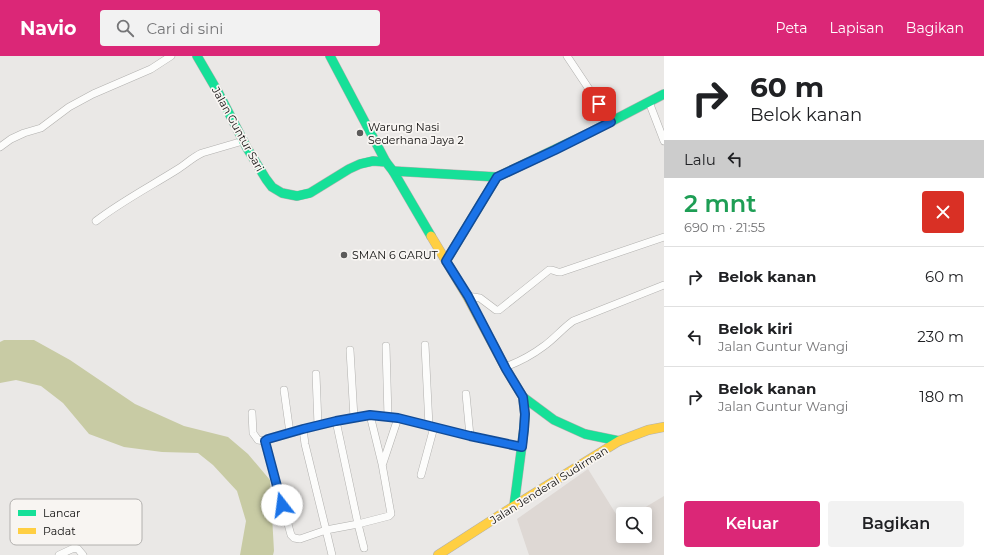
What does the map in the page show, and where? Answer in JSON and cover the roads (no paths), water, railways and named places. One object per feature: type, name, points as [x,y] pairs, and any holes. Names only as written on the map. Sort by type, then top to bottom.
[{"type":"street","points":[[0,147],[11,139],[41,128],[69,107],[93,94],[150,69],[171,56]]},
{"type":"street","name":"Jalan Guntur Sari","points":[[197,56],[218,92],[243,141],[266,179],[272,187],[282,193],[297,196],[310,193],[360,164],[373,161],[386,162]]},
{"type":"street","points":[[330,56],[386,162],[393,171],[468,296],[505,367],[523,397],[554,420],[585,434],[619,441]]},
{"type":"street","points":[[567,56],[611,122]]},
{"type":"street","points":[[393,171],[497,177],[555,150],[664,94]]},
{"type":"street","points":[[649,102],[664,142]]},
{"type":"street","points":[[96,221],[112,209],[202,153],[243,141]]},
{"type":"street","points":[[446,261],[497,177]]},
{"type":"street","points":[[468,296],[480,298],[496,310],[499,310],[549,270],[558,273],[664,237]]},
{"type":"street","points":[[505,367],[524,360],[545,346],[573,321],[664,285]]},
{"type":"street","points":[[421,475],[432,426],[425,345]]},
{"type":"street","points":[[386,346],[388,417]]},
{"type":"street","points":[[350,350],[354,418]]},
{"type":"street","points":[[316,374],[318,425]]},
{"type":"street","points":[[284,390],[290,432]]},
{"type":"street","points":[[466,394],[470,436]]},
{"type":"street","points":[[514,506],[524,429],[525,414],[523,397]]},
{"type":"street","points":[[252,413],[254,435],[258,440],[265,441],[290,432],[318,425],[370,415],[398,418],[522,447]]},
{"type":"street","points":[[265,441],[291,535],[294,538],[300,539],[326,530],[358,524],[389,516],[391,514],[382,464],[370,415]]},
{"type":"street","points":[[382,464],[398,418]]},
{"type":"street","points":[[336,421],[364,548]]},
{"type":"street","name":"Jalan Jenderal Sudirman","points":[[438,555],[619,441],[648,430],[664,427]]},
{"type":"street","points":[[303,429],[305,444],[332,555]]},
{"type":"street","points":[[59,555],[74,548],[78,549],[83,555]]},
{"type":"place","name":"Warung Nasi Sederhana Jaya 2","points":[[360,133]]},
{"type":"place","name":"SMAN 6 GARUT","points":[[344,255]]}]
